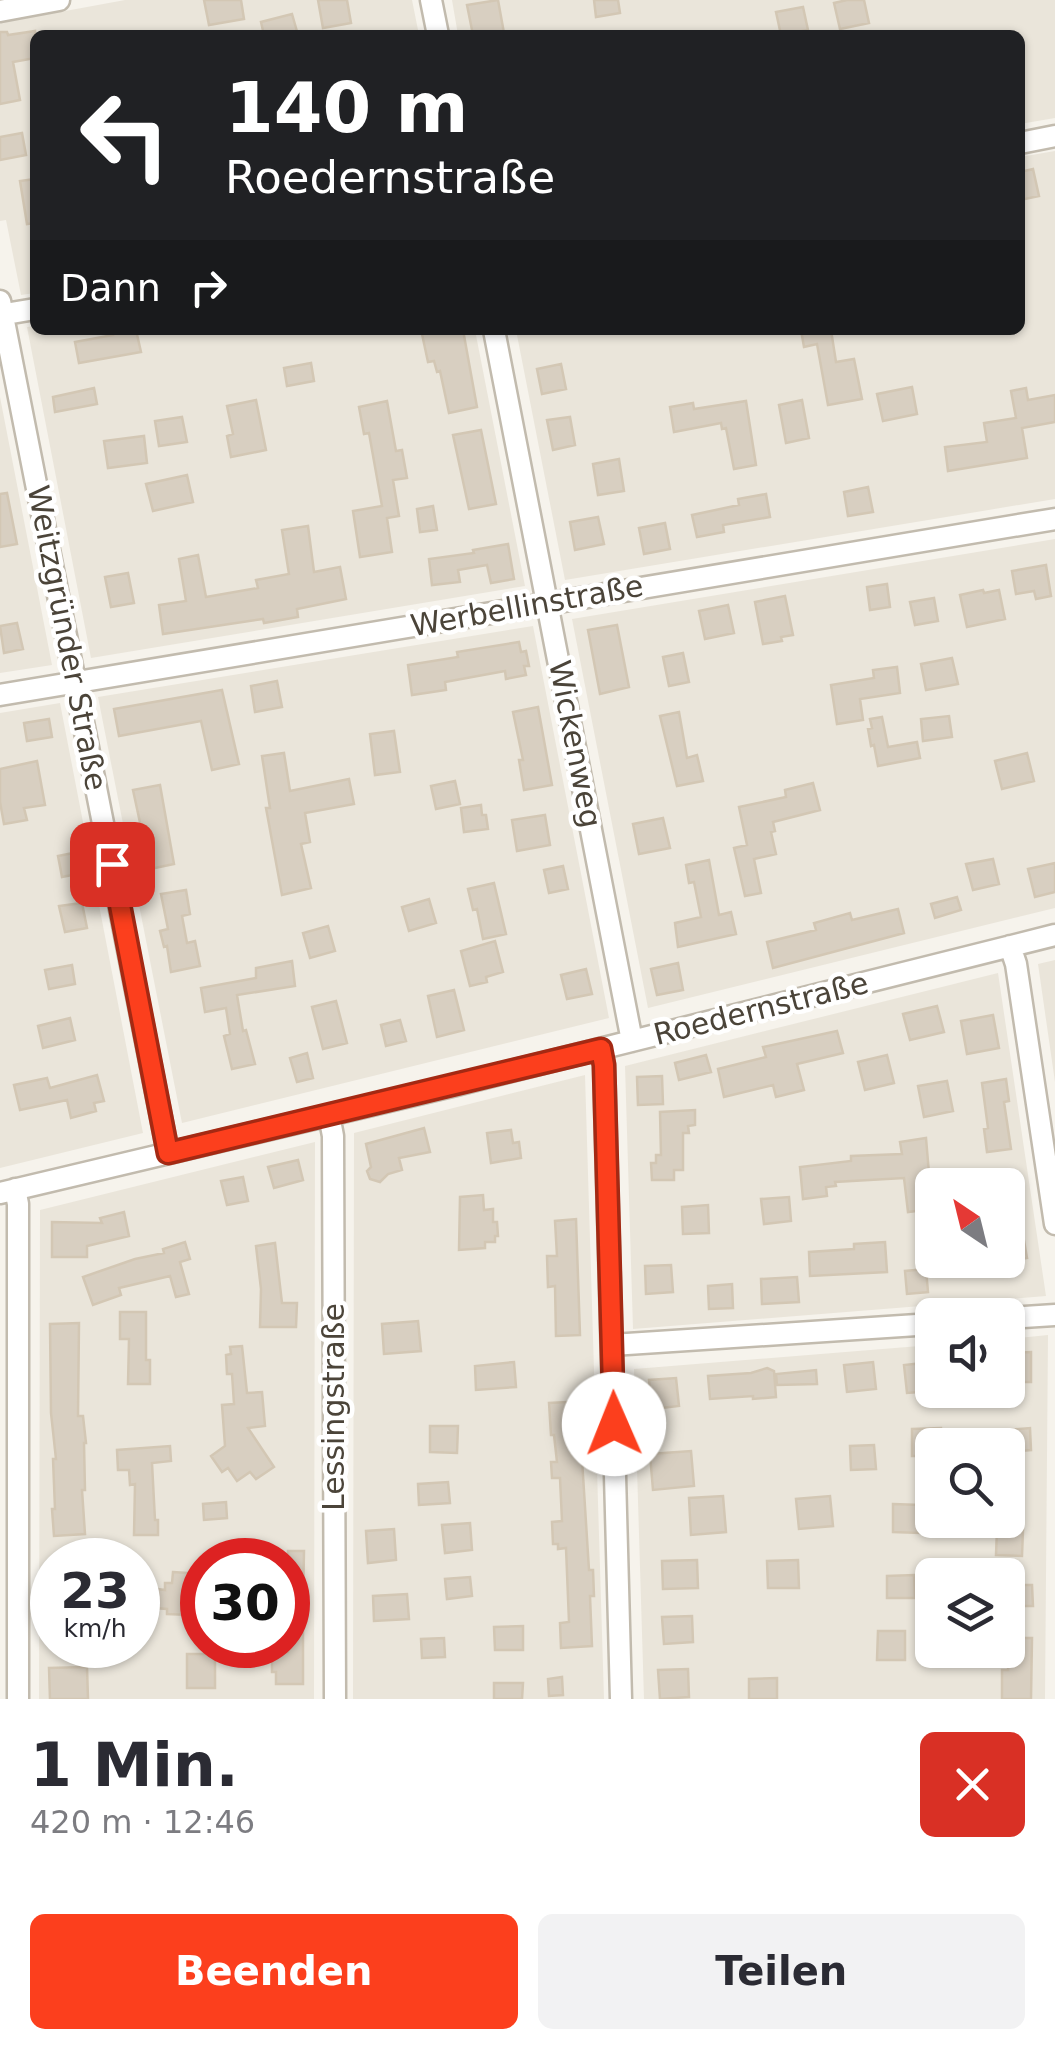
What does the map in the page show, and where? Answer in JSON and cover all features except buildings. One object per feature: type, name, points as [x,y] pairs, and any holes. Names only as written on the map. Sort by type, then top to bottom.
[{"type":"street","points":[[0,11],[59,0]]},
{"type":"street","points":[[431,0],[437,30]]},
{"type":"street","points":[[1025,141],[1055,136]]},
{"type":"street","points":[[1,310],[30,309]]},
{"type":"street","name":"Weitzgründer Straße","points":[[1,310],[168,1153]]},
{"type":"street","name":"Wickenweg","points":[[495,335],[632,1041]]},
{"type":"street","name":"Werbellinstraße","points":[[0,695],[1055,520]]},
{"type":"street","name":"Roedernstraße","points":[[8,1191],[329,1116],[1055,934]]},
{"type":"street","points":[[1010,946],[1016,964],[1055,1224]]},
{"type":"street","points":[[601,1049],[621,1699]]},
{"type":"street","name":"Lessingstraße","points":[[329,1116],[333,1136],[335,1699]]},
{"type":"street","points":[[8,1191],[18,1204],[18,1699]]},
{"type":"street","points":[[1025,1317],[1055,1315]]},
{"type":"street","points":[[612,1345],[915,1325]]},
{"type":"shaded area","points":[[125,0],[412,0],[418,30],[30,30],[30,294],[21,295],[6,220],[0,221],[0,23]]},
{"type":"shaded area","points":[[452,0],[1055,0],[1055,118],[1025,123],[1025,30],[457,30]]},
{"type":"shaded area","points":[[1055,151],[1055,499],[565,580],[517,335],[1025,335],[1025,156]]},
{"type":"shaded area","points":[[27,327],[30,335],[476,335],[525,586],[91,658]]},
{"type":"shaded area","points":[[0,397],[52,665],[0,673]]},
{"type":"shaded area","points":[[1055,539],[1055,908],[648,1008],[572,619]]},
{"type":"shaded area","points":[[533,626],[609,1018],[182,1123],[98,697]]},
{"type":"shaded area","points":[[60,703],[143,1133],[0,1168],[0,713]]},
{"type":"shaded area","points":[[1055,960],[1055,1082],[1038,964]]},
{"type":"shaded area","points":[[998,973],[1046,1296],[915,1298],[915,1306],[633,1329],[625,1066]]},
{"type":"shaded area","points":[[585,1075],[604,1699],[353,1699],[354,1133]]},
{"type":"shaded area","points":[[315,1142],[314,1699],[39,1699],[39,1668],[160,1668],[160,1538],[39,1538],[40,1210]]},
{"type":"shaded area","points":[[1048,1335],[1045,1699],[644,1699],[634,1369],[915,1346],[915,1408],[1025,1408],[1025,1337]]},
{"type":"route","points":[[112,864],[168,1153],[601,1049],[614,1424]]}]
